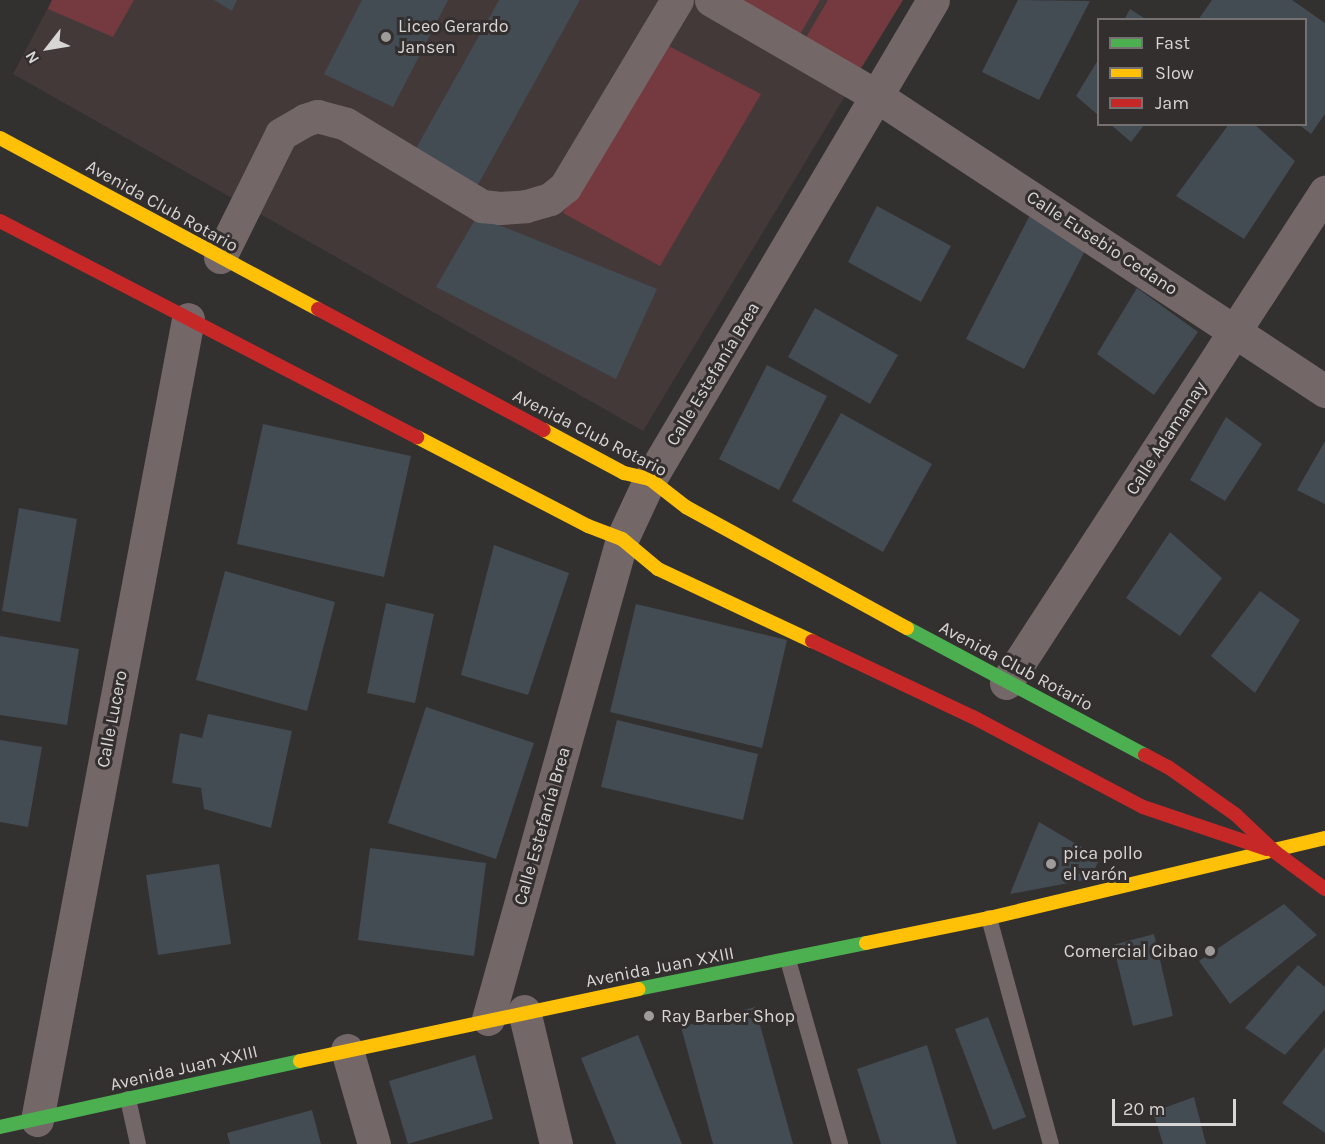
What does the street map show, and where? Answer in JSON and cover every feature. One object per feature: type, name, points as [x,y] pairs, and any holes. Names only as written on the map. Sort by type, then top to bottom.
[{"type":"main road","name":"Avenida Club Rotario","points":[[0,138],[624,474],[650,479],[687,507],[1006,683],[1168,767],[1236,815],[1275,852],[1325,889]]},
{"type":"main road","name":"Avenida Club Rotario","points":[[0,221],[588,526],[622,539],[658,569],[973,717],[1143,807],[1275,852]]},
{"type":"main road","name":"Avenida Juan XXIII","points":[[0,1127],[524,1011],[989,918],[1275,852],[1325,838]]},
{"type":"street","points":[[220,257],[281,134],[317,116],[346,124],[482,206],[500,208],[526,206],[550,199],[565,187],[677,0]]},
{"type":"street","name":"Calle Eusebio Cedano","points":[[711,0],[878,97],[1236,330],[1325,391]]},
{"type":"street","name":"Calle Estefanía Brea","points":[[488,1019],[622,539],[650,479],[878,97],[933,0]]},
{"type":"street","name":"Calle Adamanay","points":[[1006,683],[1325,192]]},
{"type":"street","name":"Calle Lucero","points":[[37,1120],[188,319]]},
{"type":"street","points":[[524,1011],[556,1144]]},
{"type":"street","points":[[347,1050],[374,1144]]},
{"type":"lane","points":[[989,918],[1051,1144]]},
{"type":"lane","points":[[788,960],[840,1144]]},
{"type":"lane","points":[[128,1099],[138,1144]]},
{"type":"shaded area","points":[[52,0],[903,0],[643,431],[13,74]]},
{"type":"shaded area","points":[[52,0],[134,0],[113,37],[48,9]]},
{"type":"shaded area","points":[[735,0],[820,0],[799,36]]},
{"type":"shaded area","points":[[828,0],[903,0],[859,71],[804,41]]},
{"type":"shaded area","points":[[661,42],[761,94],[660,266],[563,213]]},
{"type":"building","points":[[214,0],[237,0],[232,11]]},
{"type":"building","name":"Liceo Gerardo Jansen","points":[[362,0],[448,0],[393,107],[324,74]]},
{"type":"building","points":[[499,0],[580,0],[475,190],[414,152]]},
{"type":"building","points":[[1018,0],[1090,1],[1039,100],[982,72]]},
{"type":"building","points":[[1212,0],[1292,0],[1325,23],[1325,114],[1311,134],[1301,126],[1307,126],[1307,18],[1199,18]]},
{"type":"building","points":[[1130,9],[1144,18],[1125,18]]},
{"type":"building","points":[[1097,62],[1097,114],[1076,96]]},
{"type":"building","points":[[1112,126],[1143,126],[1131,142]]},
{"type":"building","points":[[1228,126],[1256,126],[1295,161],[1244,239],[1176,196]]},
{"type":"building","points":[[877,206],[951,246],[921,302],[848,262]]},
{"type":"building","points":[[1031,213],[1089,243],[1024,369],[966,339]]},
{"type":"building","points":[[477,216],[657,289],[616,379],[436,287]]},
{"type":"building","points":[[1137,288],[1198,332],[1154,395],[1097,354]]},
{"type":"building","points":[[815,308],[898,355],[870,404],[788,357]]},
{"type":"building","points":[[767,365],[827,396],[779,490],[719,459]]},
{"type":"building","points":[[841,413],[932,464],[883,552],[792,501]]},
{"type":"building","points":[[1226,417],[1262,444],[1225,501],[1190,480]]},
{"type":"building","points":[[263,424],[411,456],[384,577],[237,544]]},
{"type":"building","points":[[1325,441],[1325,504],[1297,490]]},
{"type":"building","points":[[19,508],[77,519],[60,622],[2,611]]},
{"type":"building","points":[[1170,532],[1222,578],[1180,636],[1126,598]]},
{"type":"building","points":[[494,545],[569,573],[528,695],[461,675]]},
{"type":"building","points":[[225,571],[335,602],[307,711],[196,680]]},
{"type":"building","points":[[1260,591],[1300,620],[1255,693],[1211,656]]},
{"type":"building","points":[[386,603],[434,614],[415,703],[367,693]]},
{"type":"building","points":[[636,604],[787,640],[762,748],[610,712]]},
{"type":"building","points":[[0,636],[79,649],[67,725],[0,715]]},
{"type":"building","points":[[426,707],[534,743],[496,859],[388,823]]},
{"type":"building","points":[[208,714],[292,731],[271,828],[204,809],[201,788],[172,783],[180,733],[202,738]]},
{"type":"building","points":[[617,720],[758,754],[743,820],[601,787]]},
{"type":"building","points":[[0,740],[42,747],[28,827],[0,822]]},
{"type":"building","points":[[1039,822],[1100,858],[1090,879],[1010,894]]},
{"type":"building","points":[[370,848],[486,863],[474,956],[358,940]]},
{"type":"building","points":[[219,864],[231,944],[158,955],[146,875]]},
{"type":"building","points":[[1284,904],[1317,935],[1230,1004],[1199,961]]},
{"type":"building","points":[[1154,934],[1173,1016],[1133,1026],[1113,945]]},
{"type":"building","points":[[1298,965],[1325,987],[1325,1009],[1285,1055],[1245,1028]]},
{"type":"building","points":[[755,1007],[793,1144],[713,1144],[681,1027]]},
{"type":"building","points":[[988,1017],[1026,1117],[993,1130],[955,1029]]},
{"type":"building","points":[[638,1035],[682,1144],[616,1144],[581,1058]]},
{"type":"building","points":[[927,1045],[957,1144],[881,1144],[857,1069]]},
{"type":"building","points":[[1325,1047],[1325,1133],[1282,1103]]},
{"type":"building","points":[[475,1055],[493,1119],[408,1144],[389,1081]]},
{"type":"building","points":[[1194,1097],[1206,1144],[1163,1144],[1153,1112]]},
{"type":"building","points":[[312,1110],[321,1144],[230,1144],[227,1133]]},
{"type":"traffic: fast","points":[[907,628],[1145,755]]},
{"type":"traffic: fast","points":[[638,989],[866,943]]},
{"type":"traffic: fast","points":[[0,1127],[300,1061]]},
{"type":"traffic: slow","points":[[0,138],[318,309]]},
{"type":"traffic: slow","points":[[544,430],[624,473],[650,479],[686,507],[907,628]]},
{"type":"traffic: slow","points":[[417,437],[588,526],[622,539],[658,569],[812,641]]},
{"type":"traffic: slow","points":[[866,943],[989,918],[1325,838]]},
{"type":"traffic: slow","points":[[300,1061],[638,989]]},
{"type":"traffic: jam","points":[[0,221],[417,437]]},
{"type":"traffic: jam","points":[[318,309],[544,430]]},
{"type":"traffic: jam","points":[[812,641],[973,717],[1143,807],[1267,849]]},
{"type":"traffic: jam","points":[[1145,755],[1168,767],[1236,815],[1275,852],[1325,889]]},
{"type":"place","name":"Liceo Gerardo Jansen","points":[[386,37]]},
{"type":"place","name":"pica pollo el varón","points":[[1051,864]]},
{"type":"place","name":"Comercial Cibao","points":[[1210,951]]},
{"type":"place","name":"Ray Barber Shop","points":[[649,1016]]}]
